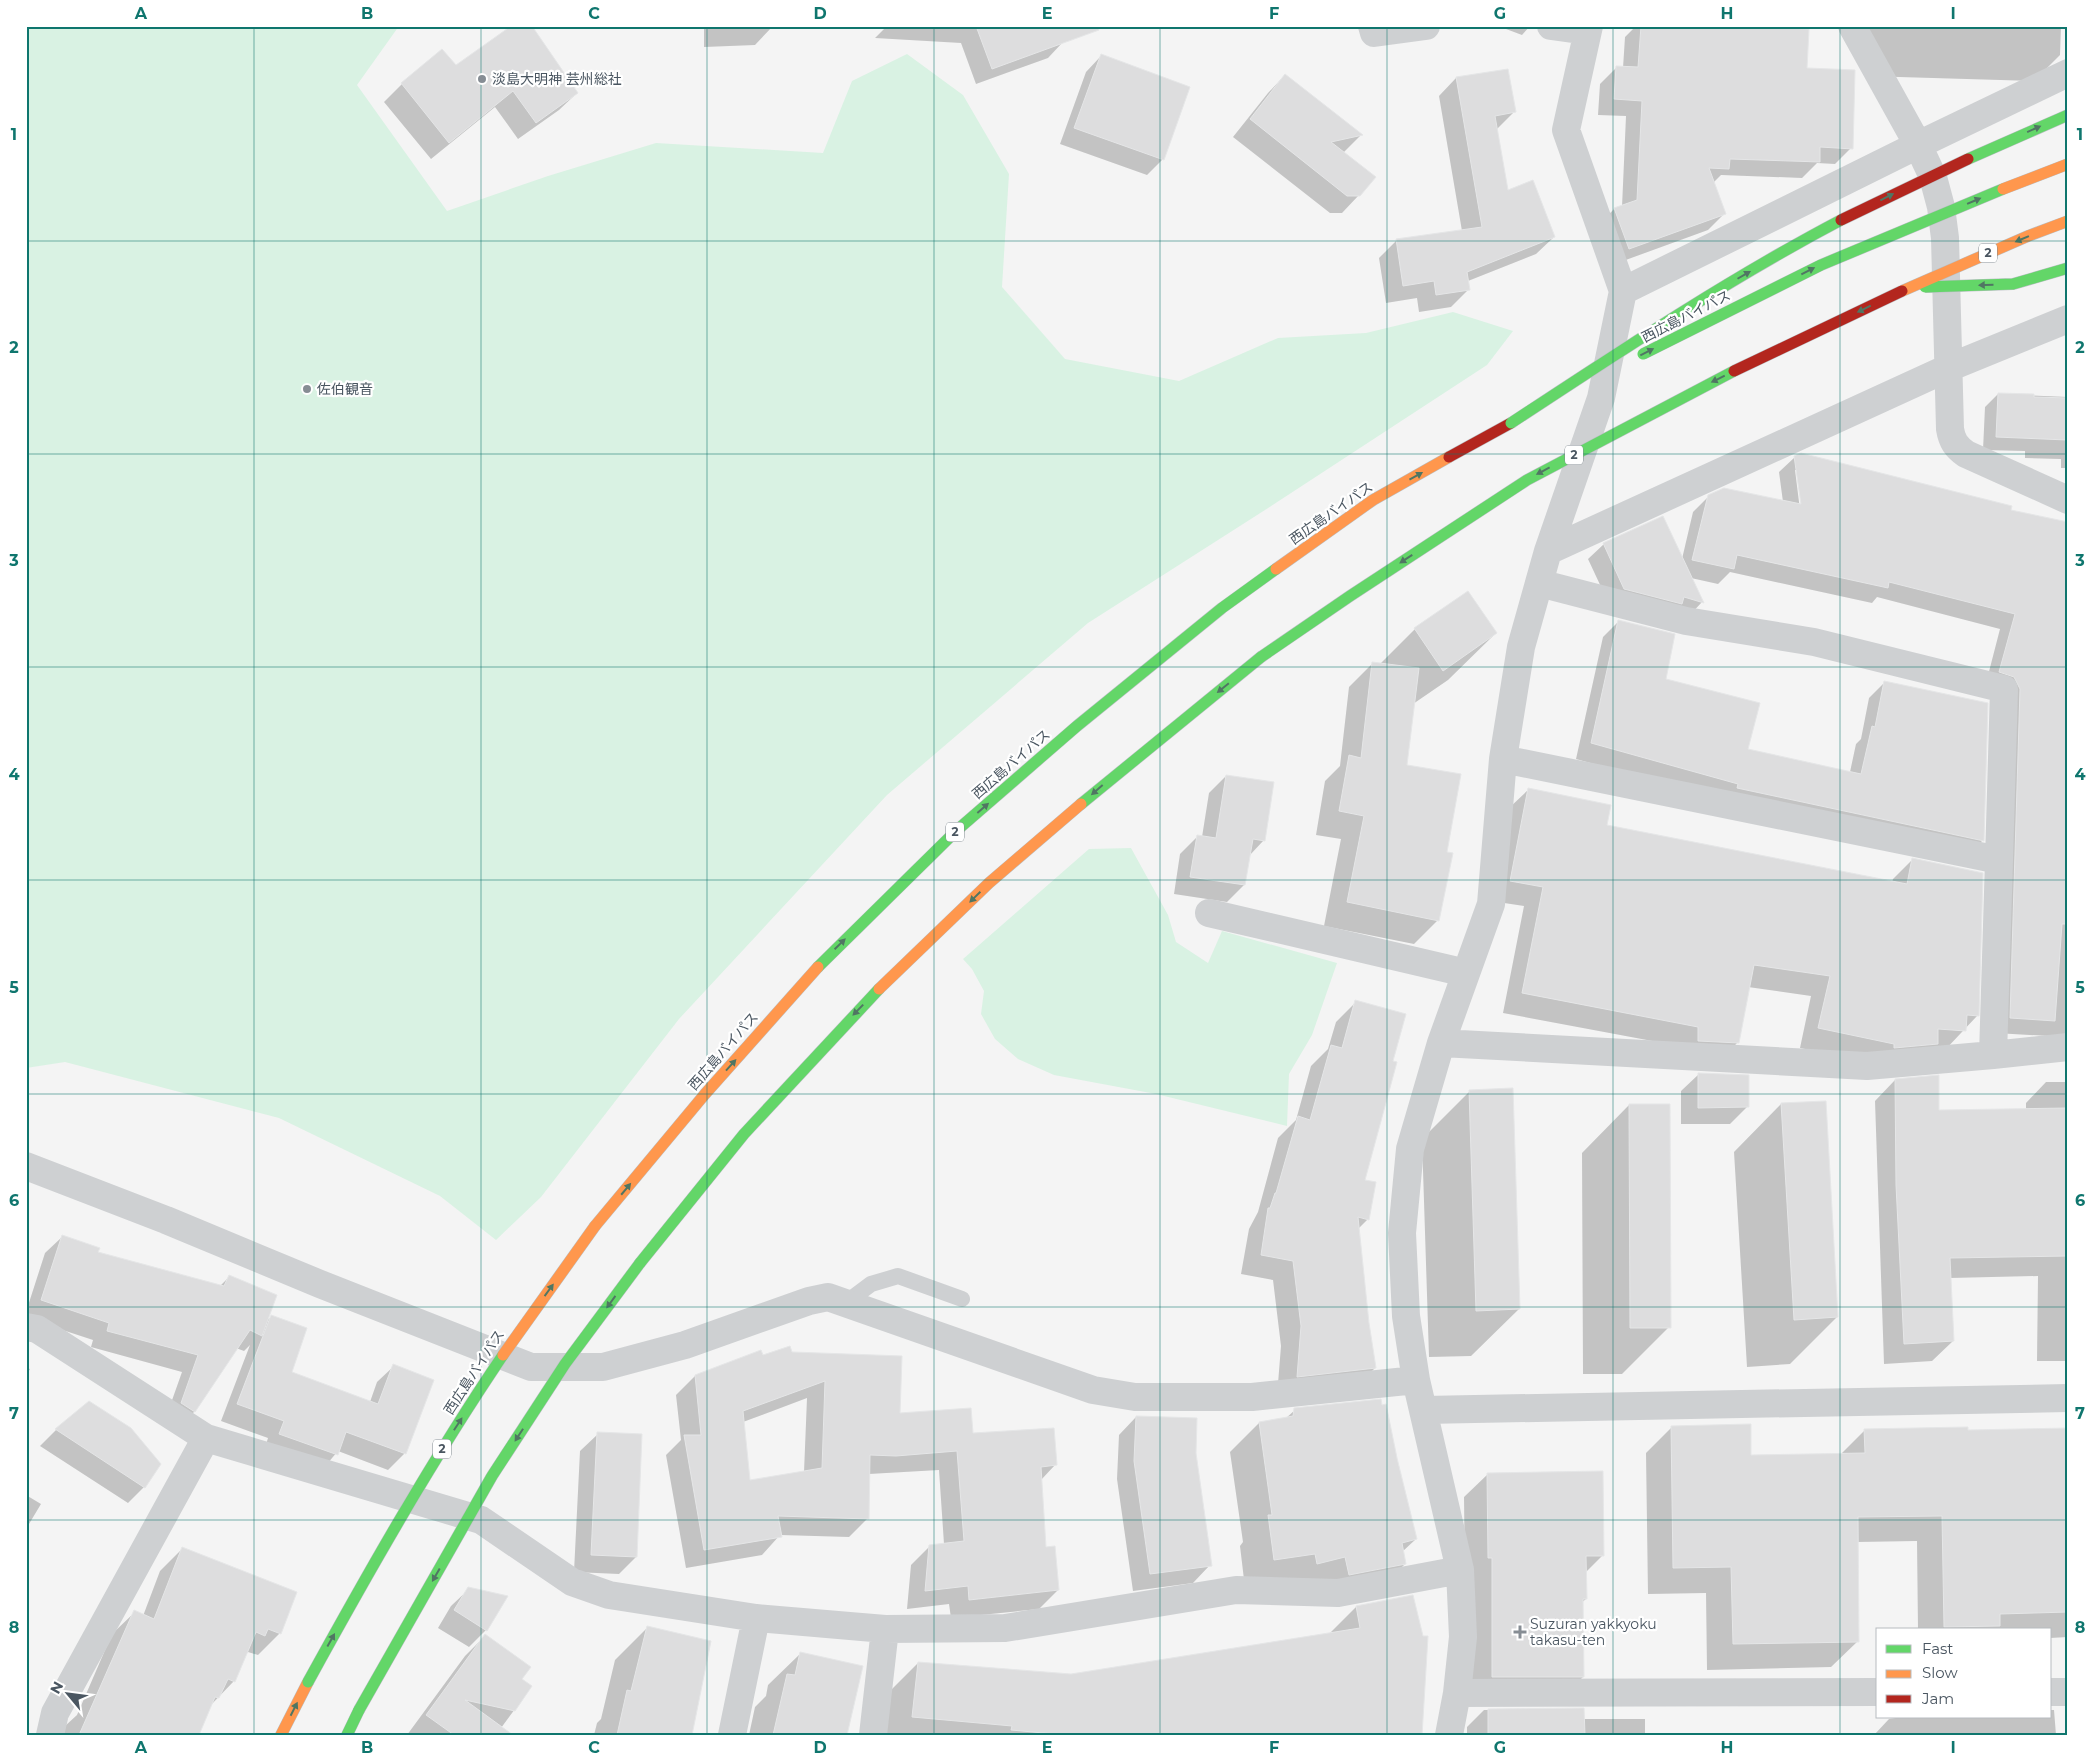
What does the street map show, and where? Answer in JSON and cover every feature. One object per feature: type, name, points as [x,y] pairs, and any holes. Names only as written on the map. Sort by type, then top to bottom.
[{"type":"highway","points":[[1511,423],[1670,319],[1809,237],[1931,175],[2068,114]]},
{"type":"highway","name":"西広島バイパス","points":[[1634,359],[1821,265],[2002,189],[2068,164]]},
{"type":"highway","name":"2","points":[[347,1735],[359,1710],[492,1476],[565,1364],[640,1262],[744,1134],[866,1002],[997,877],[1114,775],[1261,657],[1526,480],[1714,381],[1908,288],[2028,236],[2068,221]]},
{"type":"highway","points":[[1908,288],[2013,284],[2068,268]]},
{"type":"highway","name":"西広島バイパス","points":[[281,1735],[368,1574],[440,1452],[518,1332],[595,1226],[705,1094],[828,955],[956,831],[1077,726],[1222,608],[1373,500],[1511,423],[1616,368]]},
{"type":"street","points":[[1372,26],[1374,33],[1426,26]]},
{"type":"street","points":[[1449,1735],[1457,1693],[1463,1637],[1460,1570],[1416,1380],[1406,1316],[1402,1233],[1410,1149],[1442,1043],[1491,904],[1503,759],[1522,647],[1548,550],[1601,398],[1623,291],[1566,130],[1588,29],[1551,26]]},
{"type":"street","points":[[1852,26],[1918,145],[1932,177],[1941,207],[1944,238],[1950,429],[1952,439],[1957,448],[1966,454],[2068,500]]},
{"type":"street","points":[[1623,291],[2068,73]]},
{"type":"street","points":[[1548,550],[1948,368],[2068,319]]},
{"type":"street","points":[[1540,583],[1686,621],[1814,642],[2004,689],[1993,1055]]},
{"type":"street","points":[[1503,759],[1999,860]]},
{"type":"street","points":[[1209,913],[1466,973]]},
{"type":"street","points":[[1442,1043],[1867,1066],[2068,1047]]},
{"type":"street","points":[[26,1166],[166,1220],[531,1368],[603,1367],[685,1345],[809,1301],[828,1297],[847,1302],[1093,1390],[1134,1397],[1252,1397],[1416,1380]]},
{"type":"street","points":[[26,1327],[36,1329],[206,1438],[481,1520],[572,1582],[609,1595],[756,1618],[885,1629],[1005,1628],[1236,1590],[1338,1593],[1460,1570]]},
{"type":"street","points":[[1424,1410],[2068,1398]]},
{"type":"street","points":[[50,1735],[55,1713],[206,1438]]},
{"type":"street","points":[[732,1735],[756,1618]]},
{"type":"street","points":[[873,1735],[885,1629]]},
{"type":"street","points":[[1457,1693],[1876,1692]]},
{"type":"street","points":[[2052,1692],[2068,1692]]},
{"type":"lane","points":[[847,1302],[871,1284],[898,1276],[962,1299]]},
{"type":"green space","points":[[26,26],[399,26],[357,85],[447,211],[548,176],[656,143],[823,153],[852,81],[907,54],[963,95],[1009,174],[1002,287],[1065,359],[1179,381],[1278,338],[1366,333],[1453,312],[1513,331],[1487,365],[1088,623],[887,795],[679,1019],[541,1197],[496,1240],[440,1196],[279,1118],[65,1062],[26,1068]]},
{"type":"green space","points":[[1131,848],[1168,915],[1176,942],[1208,963],[1222,931],[1337,963],[1312,1035],[1289,1074],[1287,1126],[1156,1094],[1054,1075],[1018,1059],[995,1039],[981,1014],[984,991],[972,969],[963,959],[1089,849]]},
{"type":"building","points":[[511,26],[532,26],[578,93],[536,123],[513,91],[449,143],[401,83],[442,49],[456,65]]},
{"type":"building","points":[[976,26],[1098,26],[1099,30],[992,69]]},
{"type":"building","points":[[1641,26],[1738,26],[1809,29],[1807,68],[1855,70],[1853,149],[1820,147],[1820,162],[1730,159],[1729,169],[1709,168],[1726,214],[1629,249],[1614,208],[1637,200],[1642,101],[1614,99],[1616,66],[1638,67]]},
{"type":"building","points":[[1101,54],[1190,87],[1164,160],[1074,128]]},
{"type":"building","points":[[1508,69],[1516,112],[1495,116],[1508,190],[1533,180],[1555,237],[1467,272],[1470,290],[1436,295],[1434,281],[1403,286],[1396,239],[1482,227],[1456,77]]},
{"type":"building","points":[[1285,74],[1363,135],[1331,142],[1376,177],[1360,196],[1347,196],[1250,119]]},
{"type":"building","points":[[1998,393],[2034,394],[2034,397],[2068,398],[2067,440],[1996,437]]},
{"type":"building","points":[[1801,453],[2012,506],[2011,510],[2068,522],[2068,924],[2062,924],[2055,1021],[2010,1018],[2020,689],[2014,677],[1999,672],[2015,614],[1889,582],[1888,588],[1737,555],[1734,569],[1692,560],[1708,495],[1724,488],[1801,504],[1794,456]]},
{"type":"building","points":[[1663,516],[1704,603],[1684,597],[1682,604],[1624,589],[1603,543]]},
{"type":"building","points":[[1468,591],[1497,633],[1443,671],[1414,628]]},
{"type":"building","points":[[1618,620],[1675,634],[1666,679],[1760,703],[1748,749],[1861,774],[1872,726],[1875,727],[1884,681],[1988,703],[1984,841],[1737,788],[1738,784],[1591,743]]},
{"type":"building","points":[[1372,662],[1419,668],[1407,765],[1461,774],[1447,852],[1453,853],[1439,921],[1347,902],[1364,816],[1339,811],[1349,755],[1361,758]]},
{"type":"building","points":[[1226,775],[1274,782],[1265,841],[1253,839],[1245,885],[1190,877],[1197,835],[1216,838]]},
{"type":"building","points":[[1528,788],[1611,805],[1607,825],[1907,884],[1912,858],[1983,873],[1979,1016],[1967,1015],[1966,1031],[1938,1029],[1938,1044],[1894,1048],[1894,1044],[1818,1028],[1830,976],[1754,965],[1739,1043],[1698,1041],[1698,1027],[1522,993],[1543,887],[1510,881]]},
{"type":"building","points":[[1355,1000],[1406,1014],[1393,1061],[1397,1062],[1365,1180],[1376,1182],[1369,1220],[1358,1217],[1369,1323],[1376,1368],[1297,1377],[1301,1326],[1293,1261],[1261,1255],[1268,1208],[1270,1208],[1276,1193],[1298,1116],[1310,1120],[1331,1045],[1342,1048]]},
{"type":"building","points":[[1698,1073],[1749,1075],[1749,1107],[1698,1108]]},
{"type":"building","points":[[1939,1075],[1939,1110],[2068,1108],[2068,1256],[1950,1258],[1954,1341],[1904,1344],[1896,1185],[1895,1079]]},
{"type":"building","points":[[1513,1088],[1520,1309],[1476,1311],[1469,1090]]},
{"type":"building","points":[[1826,1101],[1838,1317],[1794,1320],[1781,1103]]},
{"type":"building","points":[[1629,1104],[1670,1104],[1671,1328],[1630,1328]]},
{"type":"building","points":[[62,1235],[100,1248],[98,1252],[224,1286],[229,1275],[277,1295],[262,1336],[250,1330],[195,1412],[181,1403],[198,1355],[107,1331],[109,1323],[41,1300]]},
{"type":"building","points":[[271,1315],[307,1328],[292,1372],[378,1404],[393,1364],[434,1380],[406,1454],[346,1432],[338,1455],[279,1434],[284,1421],[237,1404]]},
{"type":"building","points":[[790,1346],[792,1352],[902,1356],[900,1413],[971,1408],[973,1433],[1054,1428],[1057,1465],[1041,1467],[1046,1547],[1055,1546],[1059,1590],[969,1600],[968,1586],[925,1591],[929,1545],[964,1541],[957,1451],[896,1456],[870,1455],[869,1519],[778,1516],[782,1537],[704,1550],[684,1435],[701,1435],[695,1375],[761,1350],[763,1355]],"holes":[[[825,1381],[822,1468],[750,1480],[743,1411]]]},
{"type":"building","points":[[1381,1399],[1382,1405],[1386,1404],[1417,1539],[1402,1543],[1406,1564],[1349,1575],[1345,1557],[1317,1564],[1315,1554],[1274,1560],[1268,1515],[1272,1515],[1259,1422],[1293,1416],[1294,1408]]},
{"type":"building","points":[[89,1401],[131,1428],[161,1464],[145,1488],[55,1429]]},
{"type":"building","points":[[1136,1416],[1197,1418],[1196,1453],[1212,1566],[1150,1574],[1134,1461]]},
{"type":"building","points":[[1751,1424],[1751,1455],[1865,1453],[1864,1429],[1968,1427],[1968,1430],[2068,1428],[2068,1612],[2000,1614],[2000,1626],[1944,1627],[1942,1516],[1858,1517],[1859,1642],[1733,1644],[1731,1567],[1673,1568],[1671,1426]]},
{"type":"building","points":[[597,1432],[642,1434],[637,1557],[591,1555]]},
{"type":"building","points":[[1603,1471],[1604,1556],[1586,1556],[1587,1599],[1583,1599],[1584,1677],[1492,1677],[1492,1558],[1488,1558],[1487,1473]]},
{"type":"building","points":[[182,1547],[297,1592],[281,1634],[268,1629],[265,1636],[256,1632],[235,1682],[228,1679],[219,1698],[215,1697],[199,1735],[79,1735],[134,1610],[154,1619]]},
{"type":"building","points":[[468,1587],[508,1596],[487,1631],[454,1610]]},
{"type":"building","points":[[1413,1595],[1423,1636],[1428,1636],[1422,1735],[1065,1735],[1011,1730],[1012,1726],[912,1717],[918,1662],[1071,1674],[1360,1628],[1356,1606]]},
{"type":"building","points":[[647,1626],[711,1641],[692,1735],[617,1735],[627,1690],[631,1691]]},
{"type":"building","points":[[485,1634],[531,1667],[522,1679],[532,1686],[515,1711],[465,1700],[513,1735],[454,1735],[426,1715]]},
{"type":"building","points":[[800,1652],[863,1666],[847,1735],[773,1735],[787,1674],[795,1675]]},
{"type":"building","points":[[1584,1708],[1585,1735],[1488,1735],[1488,1709]]},
{"type":"traffic: fast","points":[[1968,159],[2068,115]]},
{"type":"traffic: fast","points":[[1643,354],[1821,265],[2003,189]]},
{"type":"traffic: fast","points":[[1511,423],[1715,292],[1841,220]]},
{"type":"traffic: fast","points":[[1925,287],[2013,284],[2068,268]]},
{"type":"traffic: fast","points":[[1261,657],[1527,480],[1734,371]]},
{"type":"traffic: fast","points":[[818,967],[956,831],[1077,726],[1222,608],[1276,569]]},
{"type":"traffic: fast","points":[[1081,804],[1261,657]]},
{"type":"traffic: fast","points":[[640,1263],[744,1134],[879,989]]},
{"type":"traffic: fast","points":[[359,1710],[492,1476],[565,1364],[640,1263]]},
{"type":"traffic: fast","points":[[308,1682],[402,1516],[451,1435],[503,1355]]},
{"type":"traffic: fast","points":[[347,1735],[359,1710]]},
{"type":"traffic: slow","points":[[2003,189],[2068,164]]},
{"type":"traffic: slow","points":[[1902,291],[2028,236],[2068,221]]},
{"type":"traffic: slow","points":[[1276,569],[1373,500],[1449,457]]},
{"type":"traffic: slow","points":[[879,989],[989,883],[1081,804]]},
{"type":"traffic: slow","points":[[595,1226],[705,1094],[818,967]]},
{"type":"traffic: slow","points":[[503,1355],[595,1226]]},
{"type":"traffic: slow","points":[[281,1735],[308,1682]]},
{"type":"traffic: jam","points":[[1841,220],[1968,159]]},
{"type":"traffic: jam","points":[[1734,371],[1902,291]]},
{"type":"traffic: jam","points":[[1449,457],[1511,423]]},
{"type":"place","name":"淡島大明神 芸州総社","points":[[482,79]]},
{"type":"place","name":"佐伯観音","points":[[307,389]]},
{"type":"place","name":"Suzuran yakkyoku takasu-ten","points":[[1520,1632]]}]
